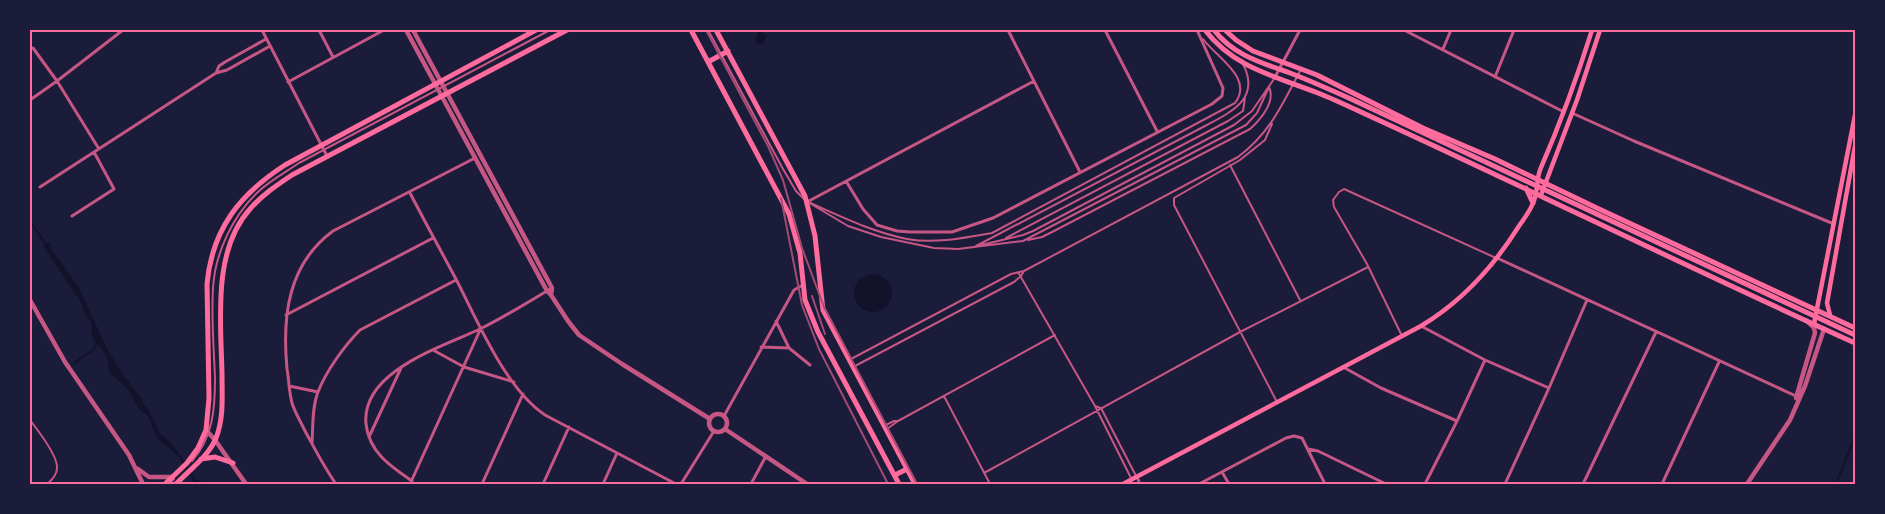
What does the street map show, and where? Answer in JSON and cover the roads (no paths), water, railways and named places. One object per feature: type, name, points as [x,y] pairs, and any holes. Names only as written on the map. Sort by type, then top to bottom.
[{"type":"main road","points":[[164,484],[188,463],[198,448],[206,430],[209,398],[208,271],[216,243],[231,213],[255,186],[285,165],[536,30]]},
{"type":"main road","points":[[176,484],[200,460],[216,440],[222,410],[221,288],[229,252],[238,226],[250,209],[262,196],[292,175],[567,30]]},
{"type":"main road","points":[[690,30],[789,214],[800,253],[805,300],[818,332],[899,484]]},
{"type":"main road","points":[[716,30],[807,202],[815,236],[822,310],[914,484]]},
{"type":"main road","points":[[1205,30],[1222,49],[1242,63],[1262,73],[1294,83],[1325,96],[1526,188],[1855,343]]},
{"type":"main road","points":[[1214,30],[1228,44],[1258,62],[1290,73],[1351,99],[1855,335]]},
{"type":"main road","points":[[1224,30],[1253,51],[1302,68],[1346,88],[1423,128],[1818,309],[1855,328]]},
{"type":"main road","points":[[1538,194],[1536,179],[1564,112],[1592,30]]},
{"type":"main road","points":[[1123,484],[1421,326],[1450,306],[1471,288],[1497,258],[1533,204],[1544,183],[1600,30]]},
{"type":"main road","points":[[708,62],[728,51]]},
{"type":"main road","points":[[1814,324],[1855,115]]},
{"type":"main road","points":[[1830,315],[1827,303],[1855,146]]},
{"type":"main road","points":[[1548,151],[1556,154]]},
{"type":"main road","points":[[1526,188],[1533,204]]},
{"type":"main road","points":[[209,346],[221,347]]},
{"type":"main road","points":[[200,460],[215,457],[232,463]]},
{"type":"main road","points":[[895,475],[907,469]]},
{"type":"street","points":[[30,100],[123,30]]},
{"type":"street","points":[[262,30],[327,156]]},
{"type":"street","points":[[319,30],[334,57]]},
{"type":"street","points":[[288,82],[384,30]]},
{"type":"street","points":[[406,30],[438,83],[448,94],[552,288],[551,295]]},
{"type":"street","points":[[413,30],[438,83],[442,96],[475,158],[546,291],[551,295],[568,321],[579,335],[710,419]]},
{"type":"street","points":[[1008,30],[1080,172]]},
{"type":"street","points":[[1105,30],[1157,130]]},
{"type":"street","points":[[846,181],[863,209],[877,225],[897,231],[952,232],[993,218],[1157,130],[1212,104],[1222,96],[1223,88],[1198,30]]},
{"type":"street","points":[[1275,77],[1300,30]]},
{"type":"street","points":[[1404,30],[1564,112]]},
{"type":"street","points":[[1442,49],[1451,30]]},
{"type":"street","points":[[1495,77],[1514,30]]},
{"type":"street","points":[[216,73],[218,66],[266,38]]},
{"type":"street","points":[[40,186],[216,73],[227,70],[270,46]]},
{"type":"street","points":[[33,48],[57,81],[98,149]]},
{"type":"street","points":[[807,202],[1034,81]]},
{"type":"street","points":[[1571,113],[1834,224]]},
{"type":"street","points":[[72,216],[114,189],[94,152]]},
{"type":"street","points":[[336,484],[326,471],[292,404],[285,347],[286,315],[291,292],[298,274],[307,256],[319,242],[333,231],[475,158]]},
{"type":"street","points":[[410,193],[481,328],[514,383],[523,394],[538,410],[676,484]]},
{"type":"street","points":[[286,315],[433,238]]},
{"type":"street","points":[[1497,258],[1797,397]]},
{"type":"street","points":[[312,444],[318,392],[333,365],[351,339],[360,330],[456,280]]},
{"type":"street","points":[[724,416],[794,290],[803,285]]},
{"type":"street","points":[[481,328],[411,482],[377,454],[369,438],[365,412],[369,400],[380,383],[388,375],[433,350],[481,328],[552,288]]},
{"type":"street","points":[[30,300],[65,362],[105,418],[135,466],[143,484]]},
{"type":"street","points":[[1505,484],[1587,300]]},
{"type":"street","points":[[1747,484],[1790,420],[1795,407],[1815,333],[1814,328],[1806,320]]},
{"type":"street","points":[[776,321],[789,348],[810,365]]},
{"type":"street","points":[[1421,326],[1485,360],[1549,388]]},
{"type":"street","points":[[1797,397],[1805,386],[1824,329]]},
{"type":"street","points":[[1583,484],[1656,332]]},
{"type":"street","points":[[761,347],[789,348]]},
{"type":"street","points":[[433,350],[464,367],[514,383]]},
{"type":"street","points":[[1426,484],[1485,360]]},
{"type":"street","points":[[1662,484],[1719,362]]},
{"type":"street","points":[[1343,367],[1381,388],[1457,421]]},
{"type":"street","points":[[369,438],[402,368]]},
{"type":"street","points":[[289,386],[318,392]]},
{"type":"street","points":[[482,484],[523,394]]},
{"type":"street","points":[[710,419],[716,414],[724,416]]},
{"type":"street","points":[[710,419],[710,426],[714,431],[722,432],[727,423],[724,416]]},
{"type":"street","points":[[543,484],[569,427]]},
{"type":"street","points":[[725,429],[807,484]]},
{"type":"street","points":[[206,430],[216,440],[246,484]]},
{"type":"street","points":[[681,484],[714,431]]},
{"type":"street","points":[[1199,484],[1286,438],[1294,436],[1302,438],[1325,484]]},
{"type":"street","points":[[1308,449],[1314,449],[1386,484]]},
{"type":"street","points":[[603,484],[617,452]]},
{"type":"street","points":[[751,484],[766,456]]},
{"type":"street","points":[[135,466],[149,477],[172,478]]},
{"type":"street","points":[[1222,472],[1229,484]]},
{"type":"street","points":[[1137,477],[1140,484]]},
{"type":"lane","points":[[169,484],[200,451],[210,430],[215,390],[213,288],[216,266],[224,241],[243,208],[258,192],[278,176],[300,163],[550,30]]},
{"type":"lane","points":[[708,30],[783,169],[796,191],[807,202],[842,223],[881,238],[934,248],[958,249],[1023,241],[1054,232],[1250,129],[1266,111],[1271,97],[1269,87]]},
{"type":"lane","points":[[807,202],[864,226],[908,239],[959,239],[992,233],[1235,103],[1242,91],[1239,78],[1200,35]]},
{"type":"lane","points":[[1004,239],[1243,112],[1249,82],[1248,74],[1242,63]]},
{"type":"lane","points":[[1277,402],[1174,205],[1174,198],[1230,165],[1265,140],[1302,68]]},
{"type":"lane","points":[[1023,241],[1246,125],[1256,113],[1275,77]]},
{"type":"lane","points":[[974,247],[1022,236],[1033,231],[1234,125],[1252,111],[1269,87]]},
{"type":"lane","points":[[974,247],[1226,115],[1238,107],[1245,98]]},
{"type":"lane","points":[[848,360],[1011,274],[1024,271],[1238,156],[1258,141],[1273,122]]},
{"type":"lane","points":[[1230,165],[1300,300]]},
{"type":"lane","points":[[1402,336],[1368,267],[1334,207],[1333,200],[1339,192],[1344,189],[1497,258]]},
{"type":"lane","points":[[984,473],[1240,332],[1368,267]]},
{"type":"lane","points":[[852,368],[1014,282],[1024,271]]},
{"type":"lane","points":[[1018,272],[1095,406],[1131,480]]},
{"type":"lane","points":[[885,428],[894,421],[898,421],[1055,335]]},
{"type":"lane","points":[[944,396],[990,484]]},
{"type":"lane","points":[[1095,406],[1101,408],[1137,477]]},
{"type":"lane","points":[[30,420],[58,467],[56,475],[47,484]]},
{"type":"waterway","points":[[30,221],[47,246]]},
{"type":"waterway","points":[[75,363],[92,351],[98,342]]},
{"type":"waterway","points":[[1836,484],[1855,437]]},
{"type":"railway","points":[[706,30],[768,146],[783,180],[802,248],[824,307],[917,484]]},
{"type":"railway","points":[[781,198],[802,305],[819,349],[888,484]]},
{"type":"railway","points":[[812,296],[825,334]]}]
